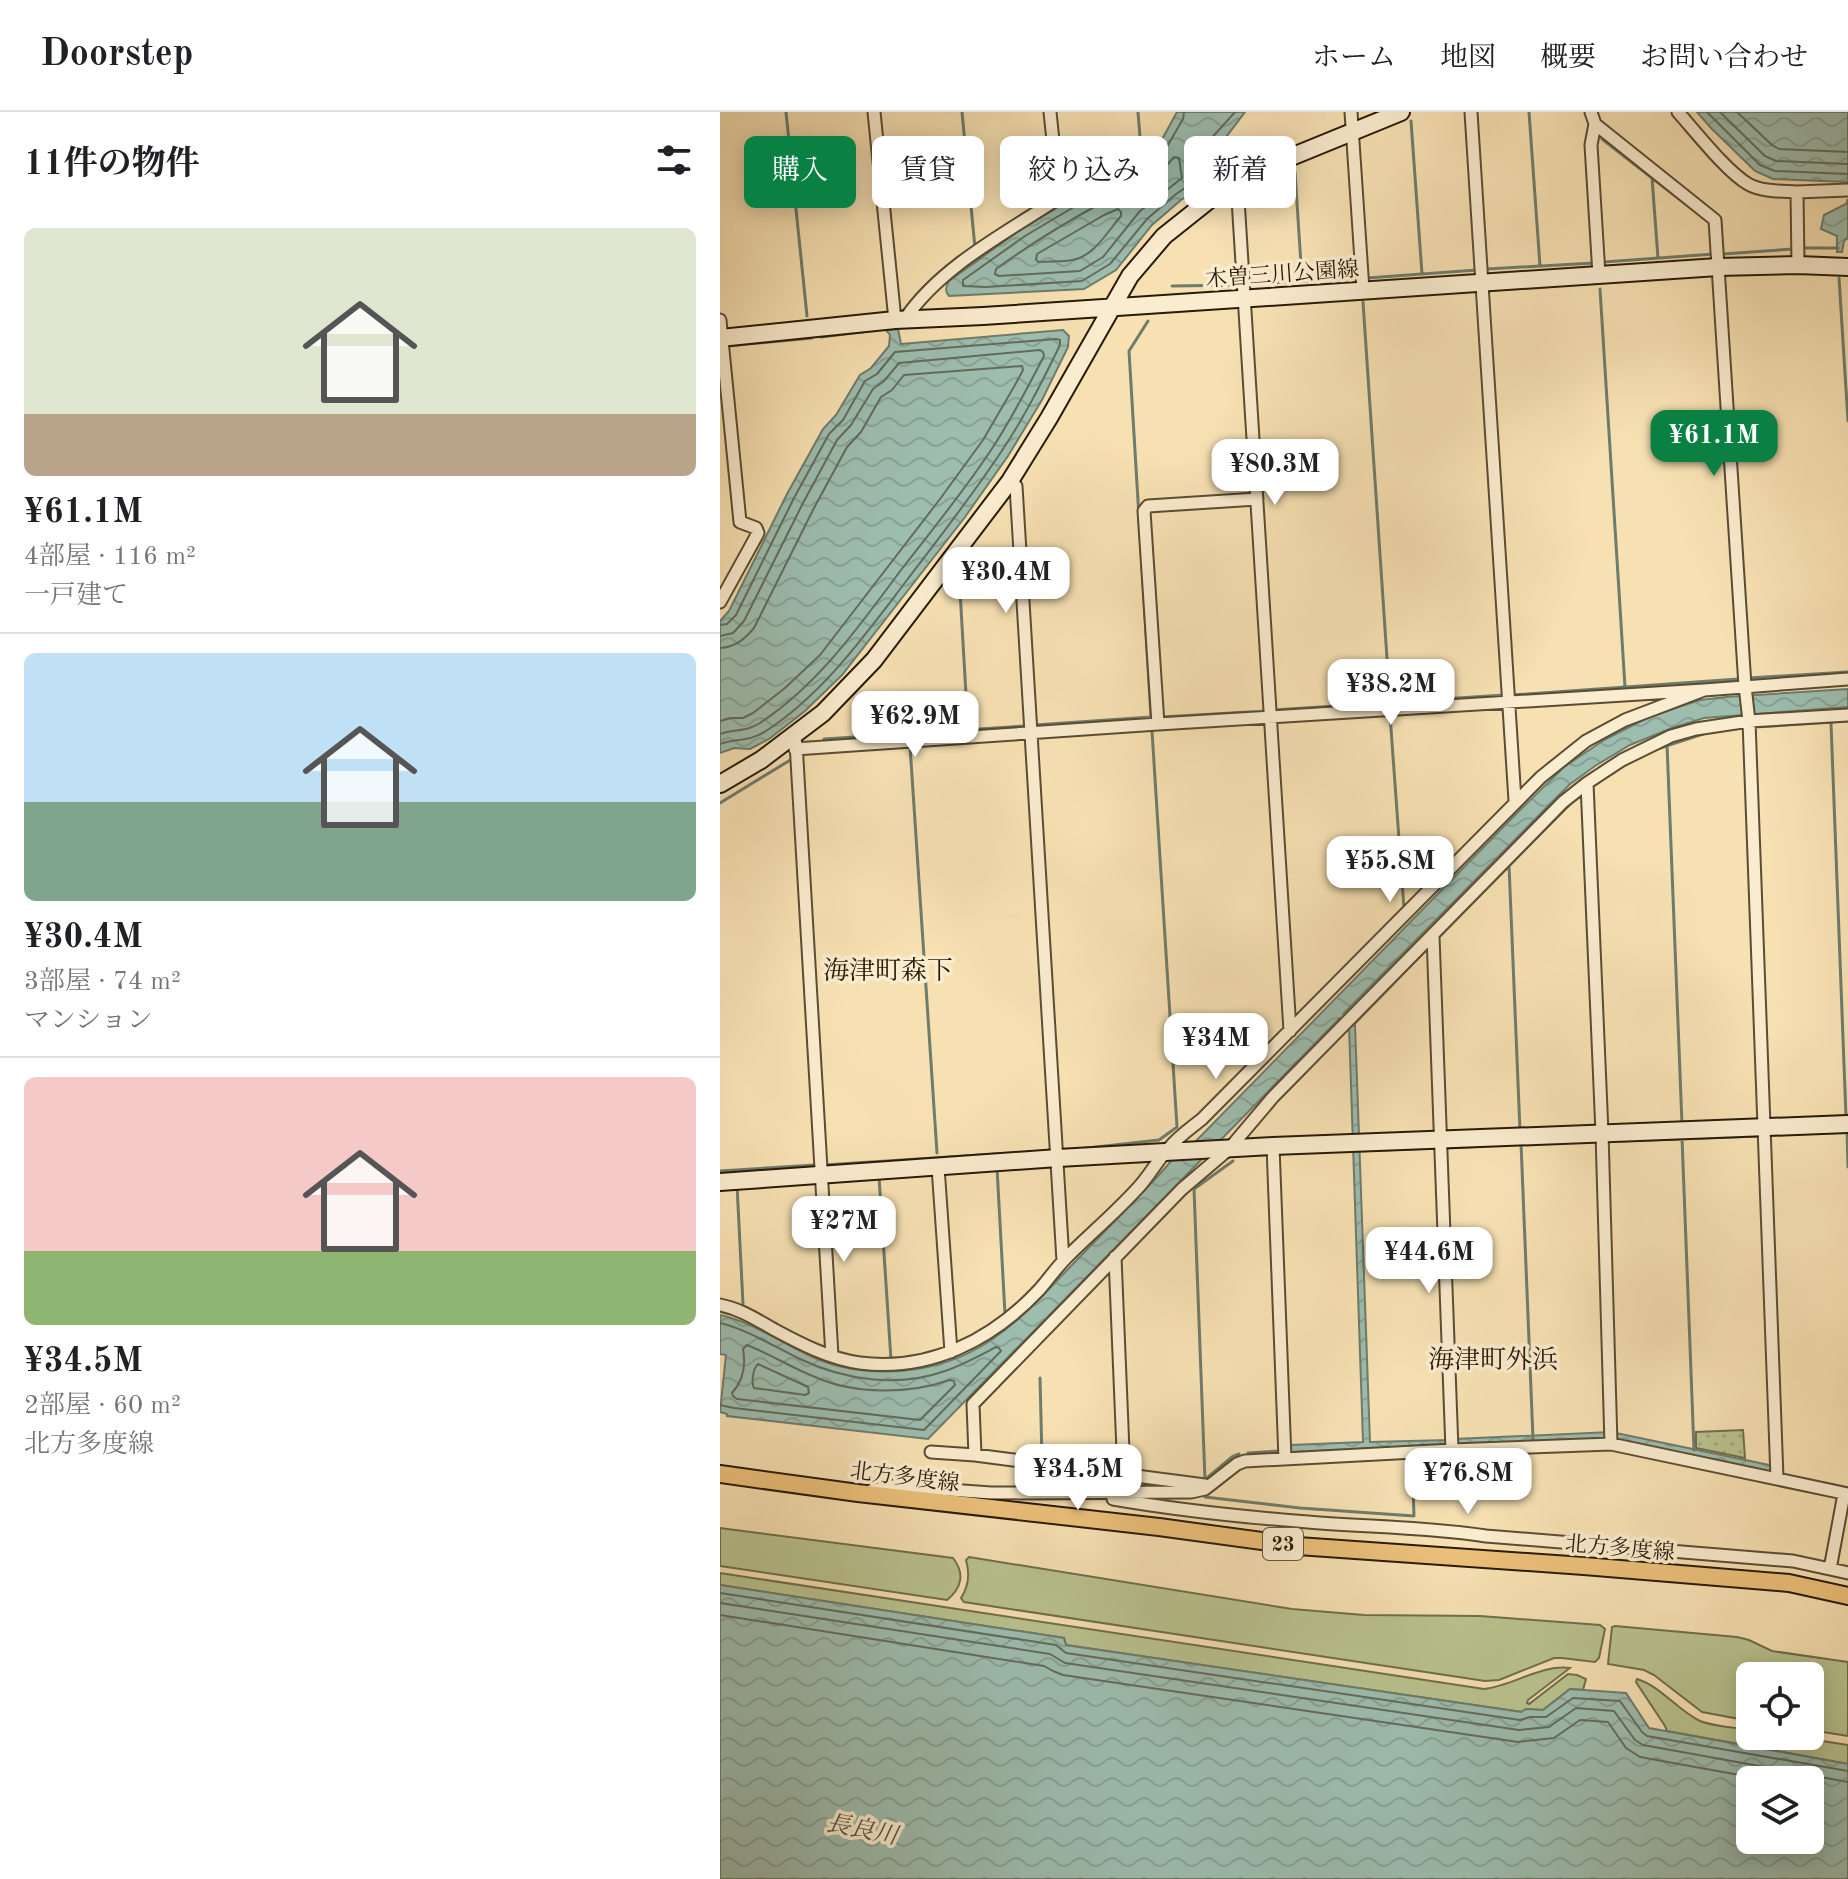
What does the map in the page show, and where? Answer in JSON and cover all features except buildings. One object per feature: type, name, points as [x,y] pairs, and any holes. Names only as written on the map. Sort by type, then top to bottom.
[{"type":"main road","name":"北方多度線","points":[[720,1474],[1298,1546],[1789,1583],[1848,1596]]},
{"type":"street","points":[[874,112],[900,320]]},
{"type":"street","points":[[900,320],[934,283],[1059,198],[1050,112]]},
{"type":"street","points":[[1351,112],[1363,290]]},
{"type":"street","points":[[1296,155],[1401,112]]},
{"type":"street","points":[[1471,112],[1515,801]]},
{"type":"street","points":[[1678,112],[1748,184],[1764,190],[1797,192],[1848,190]]},
{"type":"street","points":[[1593,118],[1715,220],[1749,720],[1777,1478]]},
{"type":"street","points":[[1593,118],[1591,145],[1599,275]]},
{"type":"street","points":[[1797,192],[1798,265]]},
{"type":"street","points":[[720,784],[796,742],[874,660],[1010,481],[1130,276],[1164,236],[1199,208]]},
{"type":"street","points":[[1239,208],[1290,1031]]},
{"type":"street","name":"木曽三川公園線","points":[[720,332],[1718,267],[1848,267]]},
{"type":"street","points":[[720,332],[740,522],[756,528],[758,533],[720,602]]},
{"type":"street","points":[[1010,481],[1016,486],[1063,1261]]},
{"type":"street","points":[[1158,724],[1144,511],[1148,506],[1257,499]]},
{"type":"street","points":[[796,742],[1031,734],[1745,689],[1848,679]]},
{"type":"street","points":[[720,1305],[735,1308],[832,1356],[863,1363],[909,1363],[936,1358],[980,1339],[1006,1321],[1038,1291],[1063,1261],[1136,1191],[1172,1144],[1202,1119],[1541,777],[1586,741],[1641,713],[1704,690]]},
{"type":"street","points":[[975,1455],[973,1404],[1563,802],[1622,760],[1671,736],[1749,720],[1848,715]]},
{"type":"street","points":[[796,742],[832,1356]]},
{"type":"street","points":[[1587,783],[1611,1444]]},
{"type":"street","points":[[1433,936],[1452,1450]]},
{"type":"street","points":[[720,1182],[1273,1146],[1848,1124]]},
{"type":"street","points":[[1273,1146],[1285,1459]]},
{"type":"street","points":[[938,1167],[951,1352]]},
{"type":"street","points":[[1115,1257],[1124,1475]]},
{"type":"street","points":[[858,1493],[894,1486],[973,1493],[1191,1492],[1205,1489],[1245,1461],[1611,1444],[1846,1494],[1830,1569]]},
{"type":"street","points":[[931,1452],[1210,1486]]},
{"type":"street","points":[[1080,1494],[1307,1522],[1444,1530],[1793,1561],[1848,1573]]},
{"type":"green space","points":[[1743,1430],[1745,1458],[1696,1448],[1696,1432]]},
{"type":"green space","points":[[720,1528],[953,1558],[959,1569],[959,1585],[947,1600],[720,1566]]},
{"type":"green space","points":[[969,1557],[1292,1609],[1364,1615],[1480,1616],[1600,1625],[1605,1629],[1599,1658],[1595,1662],[1554,1658],[1499,1680],[1485,1681],[964,1602],[961,1598],[967,1584],[966,1560]]},
{"type":"green space","points":[[720,1573],[1484,1689],[1548,1669],[1570,1668],[1528,1700],[1529,1704],[1568,1674],[1586,1679],[1583,1690],[1570,1689],[1543,1710],[1526,1709],[1522,1712],[1066,1645],[1064,1638],[720,1585]]},
{"type":"green space","points":[[1612,1627],[1737,1637],[1772,1651],[1848,1662],[1848,1736],[1824,1732],[1824,1662],[1736,1662],[1736,1718],[1702,1712],[1644,1670],[1608,1664]]},
{"type":"green space","points":[[1637,1679],[1654,1687],[1700,1721],[1736,1728],[1736,1744],[1667,1731]]},
{"type":"green space","points":[[1824,1741],[1848,1745],[1848,1764],[1771,1750],[1824,1750]]},
{"type":"water","points":[[1177,112],[1245,112],[1227,136],[1184,136],[1184,198],[1152,225],[1116,270],[1084,289],[947,294],[949,281],[1021,229],[1056,208],[1168,208],[1168,136],[1164,136]]},
{"type":"water","points":[[1697,112],[1848,112],[1848,182],[1773,179],[1755,171]]},
{"type":"water","points":[[1848,199],[1848,238],[1844,241],[1842,252],[1837,252],[1837,236],[1821,229],[1824,215],[1846,204]]},
{"type":"water","points":[[898,329],[901,344],[1063,330],[1069,336],[1068,347],[1042,400],[1008,456],[965,517],[842,675],[805,711],[769,739],[750,749],[734,748],[720,753],[720,621],[729,611],[823,429],[836,415],[860,375],[871,368],[889,346],[890,335],[886,330]]},
{"type":"water","points":[[1848,689],[1848,707],[1704,718],[1630,745],[1595,766],[1569,785],[1343,1014],[1355,1025],[1370,1442],[1448,1440],[1448,1445],[1290,1452],[1291,1445],[1363,1442],[1349,1026],[1340,1018],[928,1439],[727,1416],[720,1412],[726,1355],[720,1354],[720,1315],[736,1319],[827,1363],[863,1370],[902,1371],[941,1364],[977,1349],[1004,1331],[1043,1296],[1172,1160],[1196,1141],[1515,815],[1564,767],[1604,740],[1649,717],[1700,700]]},
{"type":"water","points":[[1610,1432],[1607,1438],[1456,1445],[1455,1439]]},
{"type":"water","points":[[1616,1433],[1774,1466],[1770,1474],[1617,1441]]},
{"type":"water","name":"長良川","points":[[720,1585],[1064,1638],[1066,1645],[1521,1712],[1526,1709],[1543,1710],[1570,1689],[1626,1693],[1649,1728],[1736,1744],[1736,1750],[1771,1750],[1848,1764],[1848,1879],[720,1879]]},
{"type":"waterway","points":[[786,112],[807,316]]},
{"type":"waterway","points":[[962,112],[975,248]]},
{"type":"waterway","points":[[1138,112],[1140,136]]},
{"type":"waterway","points":[[1529,112],[1540,266]]},
{"type":"waterway","points":[[1411,121],[1422,274]]},
{"type":"waterway","points":[[1602,139],[1652,178]]},
{"type":"waterway","points":[[1658,258],[1652,178],[1709,222]]},
{"type":"waterway","points":[[1296,187],[1302,280]]},
{"type":"waterway","points":[[1802,248],[1838,248]]},
{"type":"waterway","points":[[1723,254],[1793,249]]},
{"type":"waterway","points":[[1604,262],[1714,254]]},
{"type":"waterway","points":[[1487,269],[1594,263]]},
{"type":"waterway","points":[[1367,278],[1477,270]]},
{"type":"waterway","points":[[1249,284],[1359,278]]},
{"type":"waterway","points":[[1839,278],[1848,421]]},
{"type":"waterway","points":[[1172,286],[1240,285]]},
{"type":"waterway","points":[[1600,289],[1625,687]]},
{"type":"waterway","points":[[1363,302],[1390,703]]},
{"type":"waterway","points":[[1148,321],[1129,351],[1151,717]]},
{"type":"waterway","points":[[821,337],[877,330]]},
{"type":"waterway","points":[[727,346],[812,338]]},
{"type":"waterway","points":[[968,729],[960,591],[983,561]]},
{"type":"waterway","points":[[1749,678],[1848,672]]},
{"type":"waterway","points":[[1512,695],[1738,679]]},
{"type":"waterway","points":[[1274,710],[1504,695]]},
{"type":"waterway","points":[[1162,717],[1266,711]]},
{"type":"waterway","points":[[1390,715],[1404,908],[1401,911]]},
{"type":"waterway","points":[[1035,725],[1151,717]]},
{"type":"waterway","points":[[1755,727],[1848,721]]},
{"type":"waterway","points":[[1831,723],[1846,1117]]},
{"type":"waterway","points":[[824,739],[1024,726]]},
{"type":"waterway","points":[[1078,1149],[1159,1140],[1177,1127],[1152,731]]},
{"type":"waterway","points":[[1657,749],[1706,733]]},
{"type":"waterway","points":[[1667,744],[1682,1124]]},
{"type":"waterway","points":[[910,746],[937,1153]]},
{"type":"waterway","points":[[720,803],[792,759]]},
{"type":"waterway","points":[[1438,938],[1573,801]]},
{"type":"waterway","points":[[1509,865],[1520,1131]]},
{"type":"waterway","points":[[1353,1025],[1428,948]]},
{"type":"waterway","points":[[1847,1131],[1848,1167]]},
{"type":"waterway","points":[[1770,1135],[1848,1132]]},
{"type":"waterway","points":[[1620,1141],[1760,1136]]},
{"type":"waterway","points":[[1682,1138],[1694,1450]]},
{"type":"waterway","points":[[1521,1143],[1533,1439]]},
{"type":"waterway","points":[[1446,1148],[1506,1145]]},
{"type":"waterway","points":[[1356,1151],[1436,1148]]},
{"type":"waterway","points":[[824,1165],[996,1154]]},
{"type":"waterway","points":[[1205,1480],[1194,1189],[1233,1161]]},
{"type":"waterway","points":[[720,1171],[815,1165]]},
{"type":"waterway","points":[[997,1168],[1005,1314]]},
{"type":"waterway","points":[[879,1177],[891,1360]]},
{"type":"waterway","points":[[737,1185],[743,1304]]},
{"type":"waterway","points":[[1040,1378],[1042,1459]]},
{"type":"waterway","points":[[1248,1453],[1280,1451]]},
{"type":"waterway","points":[[1207,1478],[1239,1454]]},
{"type":"waterway","points":[[1205,1497],[1414,1516],[1412,1458]]},
{"type":"district","name":"海津町森下","points":[[888,970]]},
{"type":"district","name":"海津町外浜","points":[[1493,1359]]}]
